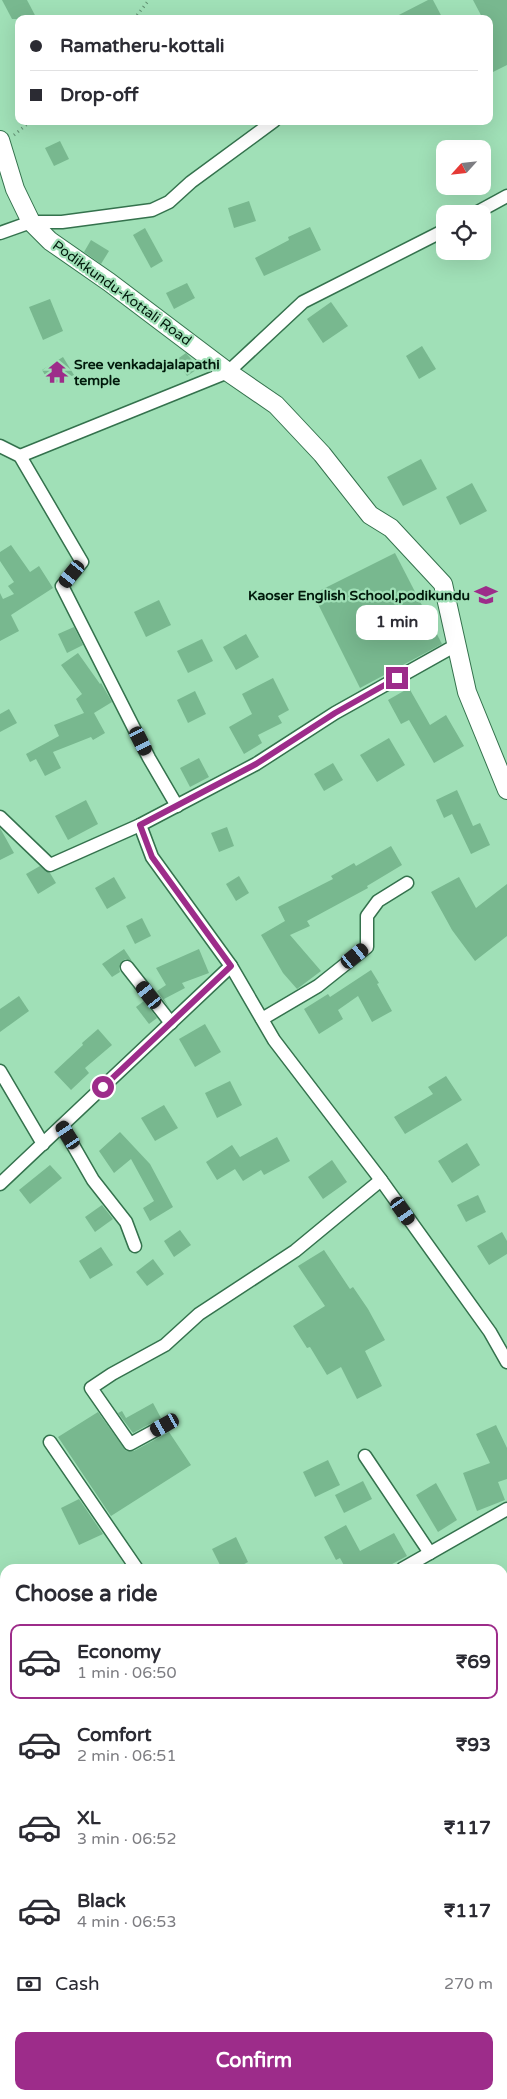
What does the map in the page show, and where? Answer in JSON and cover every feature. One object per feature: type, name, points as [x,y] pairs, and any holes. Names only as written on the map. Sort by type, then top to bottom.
[{"type":"main road","name":"Podikkundu-Kottali Road","points":[[0,140],[15,189],[31,222],[50,241],[276,405],[322,454],[370,515],[391,528],[443,584],[458,644],[467,692],[502,766],[507,790]]},
{"type":"street","points":[[0,233],[31,222],[62,222],[152,210],[169,202],[191,182],[269,125]]},
{"type":"street","points":[[490,205],[507,196]]},
{"type":"street","points":[[20,456],[228,372],[303,302],[436,235]]},
{"type":"street","points":[[0,446],[20,456],[82,562],[62,586],[149,758],[178,806]]},
{"type":"street","points":[[0,816],[50,865],[140,825],[256,764],[335,713],[458,644]]},
{"type":"street","points":[[140,825],[152,857],[231,966],[274,1040],[381,1180],[490,1332],[507,1362]]},
{"type":"street","points":[[262,1019],[318,986],[367,947],[367,916],[378,901],[408,883]]},
{"type":"street","points":[[0,1184],[231,966]]},
{"type":"street","points":[[127,967],[171,1023]]},
{"type":"street","points":[[0,1070],[43,1144]]},
{"type":"street","points":[[62,1126],[93,1180],[126,1222],[135,1246]]},
{"type":"street","points":[[165,1425],[130,1444],[91,1388],[164,1345],[200,1314],[295,1251],[381,1180]]},
{"type":"street","points":[[50,1442],[133,1564]]},
{"type":"street","points":[[365,1456],[430,1553]]},
{"type":"street","points":[[411,1564],[507,1509]]},
{"type":"path","points":[[137,15],[149,0]]},
{"type":"building","points":[[2,0],[27,0],[35,15],[15,15],[15,19],[12,19]]},
{"type":"building","points":[[428,0],[433,0],[441,15],[399,15]]},
{"type":"building","points":[[473,0],[507,0],[507,65],[493,72],[493,15],[481,15]]},
{"type":"building","points":[[60,141],[69,159],[54,166],[45,148]]},
{"type":"building","points":[[249,201],[256,221],[234,228],[228,208]]},
{"type":"building","points":[[310,227],[321,250],[264,276],[255,258],[289,240],[288,237]]},
{"type":"building","points":[[145,228],[163,261],[151,268],[133,235]]},
{"type":"building","points":[[91,240],[109,251],[101,264],[84,252]]},
{"type":"building","points":[[187,283],[195,298],[174,309],[166,293]]},
{"type":"building","points":[[50,299],[63,331],[43,340],[29,307]]},
{"type":"building","points":[[331,302],[348,326],[323,343],[307,319]]},
{"type":"building","points":[[422,346],[436,369],[419,379],[406,356]]},
{"type":"building","points":[[186,353],[199,368],[187,376],[176,360]]},
{"type":"building","points":[[63,357],[74,375],[51,385],[42,370]]},
{"type":"building","points":[[421,459],[437,489],[403,506],[387,477]]},
{"type":"building","points":[[472,483],[487,511],[460,525],[446,497]]},
{"type":"building","points":[[11,545],[30,572],[39,566],[53,588],[11,615],[19,631],[0,641],[0,593],[3,599],[14,594],[8,586],[14,582],[0,561],[0,552]]},
{"type":"building","points":[[395,553],[442,644],[360,688],[313,594]]},
{"type":"building","points":[[159,600],[171,625],[146,637],[134,612]]},
{"type":"building","points":[[74,627],[83,645],[67,653],[58,634]]},
{"type":"building","points":[[246,634],[259,657],[236,670],[223,647]]},
{"type":"building","points":[[202,639],[213,661],[188,673],[177,651]]},
{"type":"building","points":[[78,653],[101,683],[112,702],[94,713],[105,733],[93,740],[91,737],[53,752],[61,768],[45,776],[36,759],[30,762],[26,754],[59,736],[54,725],[84,713],[76,699],[82,694],[61,665]]},
{"type":"building","points":[[273,678],[289,710],[278,716],[282,723],[258,735],[262,743],[244,754],[229,727],[252,714],[242,694]]},
{"type":"building","points":[[409,688],[430,725],[446,715],[464,746],[434,763],[409,720],[401,724],[388,700]]},
{"type":"building","points":[[195,691],[206,714],[188,723],[177,700]]},
{"type":"building","points":[[9,709],[17,723],[0,732],[0,714]]},
{"type":"building","points":[[389,738],[405,765],[377,782],[360,755]]},
{"type":"building","points":[[199,758],[209,777],[190,787],[180,768]]},
{"type":"building","points":[[333,763],[343,780],[324,791],[314,774]]},
{"type":"building","points":[[457,790],[473,826],[480,823],[490,845],[471,854],[452,814],[444,818],[436,800]]},
{"type":"building","points":[[86,800],[98,824],[68,840],[55,816]]},
{"type":"building","points":[[227,827],[234,846],[219,852],[211,833]]},
{"type":"building","points":[[0,828],[14,853],[0,860]]},
{"type":"building","points":[[391,846],[402,865],[367,886],[368,888],[307,921],[310,926],[290,935],[321,971],[297,989],[283,973],[261,935],[285,921],[278,907],[333,879],[331,876],[354,863],[356,866]]},
{"type":"building","points":[[40,866],[50,873],[56,883],[38,894],[26,874]]},
{"type":"building","points":[[239,876],[249,893],[236,901],[226,884]]},
{"type":"building","points":[[114,877],[126,898],[107,909],[95,888]]},
{"type":"building","points":[[459,877],[476,908],[507,884],[507,936],[475,961],[452,930],[431,892]]},
{"type":"building","points":[[142,918],[151,936],[135,944],[126,926]]},
{"type":"building","points":[[124,949],[132,961],[126,959],[122,961],[119,968],[120,972],[112,977],[102,964]]},
{"type":"building","points":[[199,949],[209,973],[182,983],[185,988],[164,999],[170,1009],[157,991],[166,985],[156,968]]},
{"type":"building","points":[[371,970],[392,1011],[372,1022],[358,996],[338,1010],[343,1019],[319,1034],[304,1009],[328,994],[330,997]]},
{"type":"building","points":[[19,996],[29,1011],[0,1032],[0,1009]]},
{"type":"building","points":[[144,1001],[157,1018],[149,1024],[136,1007]]},
{"type":"building","points":[[205,1024],[221,1052],[195,1067],[179,1039]]},
{"type":"building","points":[[98,1029],[112,1045],[85,1068],[89,1073],[71,1090],[54,1072]]},
{"type":"building","points":[[446,1076],[462,1100],[405,1134],[394,1117],[433,1094],[428,1087]]},
{"type":"building","points":[[230,1081],[242,1105],[217,1118],[205,1093]]},
{"type":"building","points":[[164,1105],[178,1128],[155,1141],[141,1118]]},
{"type":"building","points":[[120,1132],[150,1164],[173,1207],[150,1221],[143,1208],[154,1201],[131,1159],[114,1173],[99,1151]]},
{"type":"building","points":[[277,1137],[290,1161],[264,1175],[261,1170],[243,1181],[235,1169],[217,1180],[206,1162],[232,1145],[240,1157]]},
{"type":"building","points":[[467,1143],[480,1165],[452,1183],[438,1161]]},
{"type":"building","points":[[332,1160],[347,1182],[323,1199],[308,1177]]},
{"type":"building","points":[[50,1165],[62,1178],[30,1204],[19,1190]]},
{"type":"building","points":[[478,1195],[486,1212],[466,1222],[457,1205]]},
{"type":"building","points":[[102,1205],[113,1219],[95,1232],[85,1217]]},
{"type":"building","points":[[180,1230],[191,1245],[174,1257],[164,1241]]},
{"type":"building","points":[[502,1232],[507,1241],[507,1254],[489,1265],[477,1246]]},
{"type":"building","points":[[101,1247],[113,1265],[90,1279],[79,1261]]},
{"type":"building","points":[[324,1250],[350,1289],[353,1287],[368,1309],[385,1340],[365,1351],[382,1386],[357,1399],[341,1367],[327,1375],[310,1347],[307,1348],[293,1326],[325,1306],[298,1266]]},
{"type":"building","points":[[153,1259],[164,1274],[147,1286],[136,1272]]},
{"type":"building","points":[[153,1403],[161,1418],[133,1433],[118,1413],[122,1411],[126,1418]]},
{"type":"building","points":[[98,1412],[126,1451],[134,1451],[169,1432],[191,1465],[111,1516],[58,1437]]},
{"type":"building","points":[[496,1425],[507,1448],[507,1479],[498,1482],[505,1500],[477,1511],[463,1473],[490,1463],[476,1434]]},
{"type":"building","points":[[328,1460],[340,1485],[315,1497],[303,1472]]},
{"type":"building","points":[[363,1481],[372,1499],[344,1513],[335,1495]]},
{"type":"building","points":[[436,1483],[457,1520],[438,1532],[416,1495]]},
{"type":"building","points":[[79,1499],[103,1534],[79,1545],[61,1508]]},
{"type":"building","points":[[346,1525],[360,1551],[394,1533],[407,1556],[392,1564],[343,1564],[340,1558],[336,1560],[324,1537]]},
{"type":"building","points":[[236,1537],[248,1562],[244,1564],[220,1564],[212,1549]]},
{"type":"place","name":"Sree venkadajalapathi temple","points":[[57,372]]},
{"type":"place","name":"Kaoser English School,podikundu","points":[[486,595]]},
{"type":"route","points":[[103,1087],[231,966],[152,857],[140,825],[256,764],[335,713],[397,678]]}]
